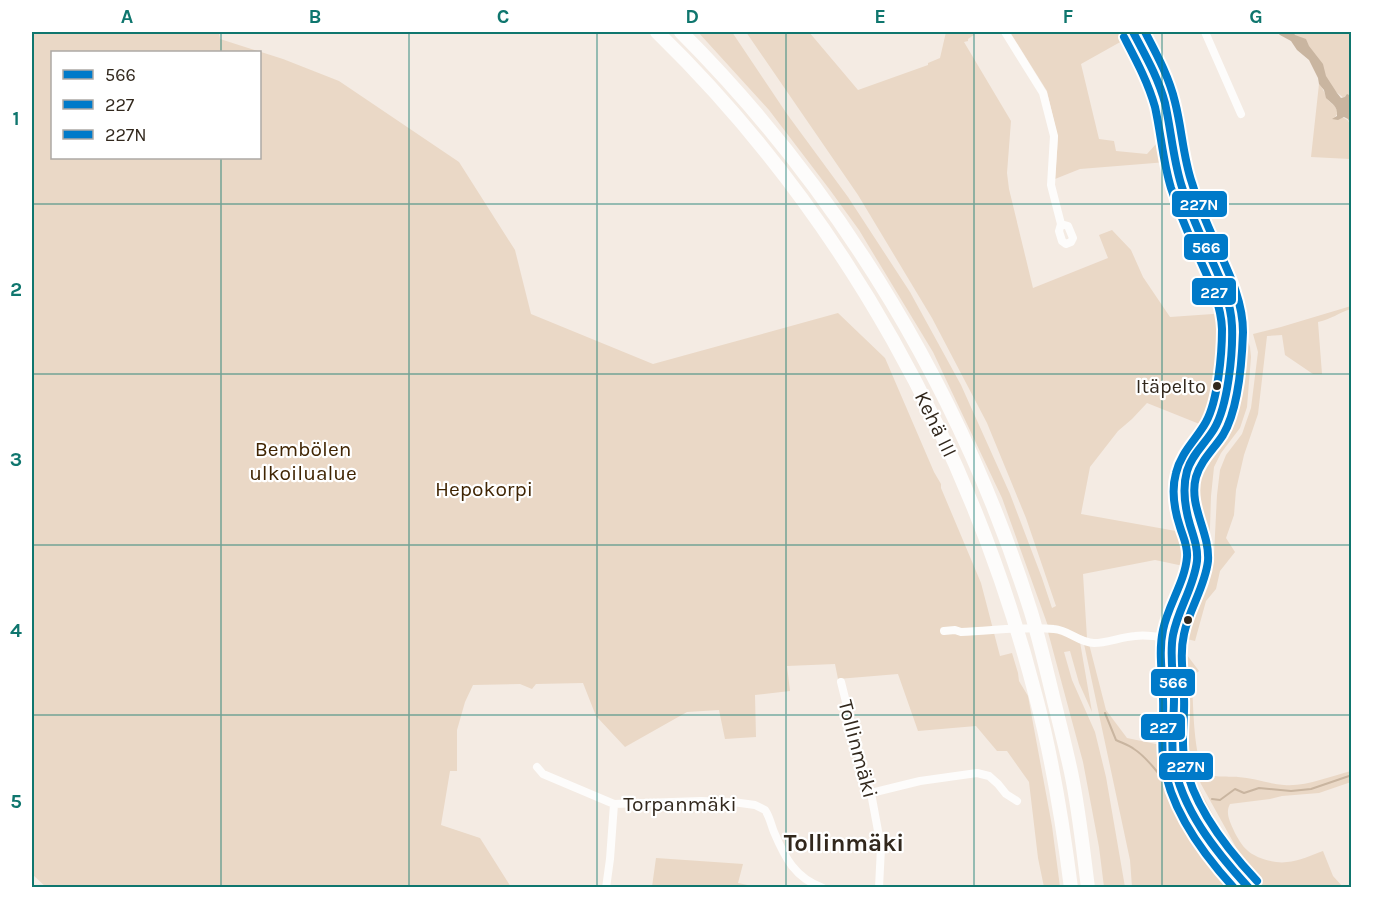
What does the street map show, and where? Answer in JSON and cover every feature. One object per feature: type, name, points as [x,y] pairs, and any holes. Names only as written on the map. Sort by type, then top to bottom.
[{"type":"highway","name":"Kehä III","points":[[657,32],[730,110],[788,180],[835,245],[876,310],[915,379],[974,505],[1012,612],[1038,703],[1053,770],[1071,888]]},
{"type":"highway","name":"Kehä III","points":[[681,32],[765,122],[847,232],[892,304],[934,379],[978,470],[1009,549],[1041,649],[1071,772],[1088,888]]},
{"type":"main road","points":[[1133,32],[1162,92],[1181,184],[1222,285],[1231,317],[1230,355],[1221,412],[1214,429],[1190,461],[1184,483],[1185,507],[1198,547],[1198,558],[1197,567],[1176,620],[1172,639],[1173,745],[1177,773],[1195,817],[1230,868],[1249,888]]},
{"type":"street","points":[[1005,32],[1043,93],[1054,136],[1051,183],[1061,224]]},
{"type":"street","points":[[1205,32],[1241,114]]},
{"type":"street","points":[[944,631],[1055,629],[1096,643],[1148,635],[1172,639]]},
{"type":"street","name":"Tollinmäki","points":[[841,682],[866,782],[871,793],[881,847],[879,888]]},
{"type":"street","name":"Torpanmäki","points":[[537,767],[543,774],[614,804],[701,801],[755,805],[765,810],[781,849],[796,872],[823,888]]},
{"type":"street","points":[[871,793],[977,773],[989,776],[1006,794],[1017,801]]},
{"type":"street","points":[[606,888],[614,804]]},
{"type":"green space","name":"Bembölen ulkoilualue","points":[[32,32],[219,32],[220,39],[258,51],[51,51],[51,159],[261,159],[261,52],[339,81],[459,162],[515,250],[531,314],[653,364],[838,313],[885,358],[941,484],[981,583],[1000,656],[1012,653],[1019,681],[1028,696],[1052,826],[1060,887],[1044,887],[1038,858],[1029,782],[1007,751],[997,751],[976,726],[918,731],[898,674],[838,679],[835,664],[787,666],[790,691],[755,695],[756,737],[725,739],[719,710],[687,712],[625,747],[596,716],[583,683],[536,684],[532,689],[520,684],[473,685],[465,702],[457,730],[457,771],[450,771],[441,825],[480,838],[511,887],[47,888],[32,874]]},
{"type":"green space","points":[[698,32],[732,32],[787,114],[848,197],[910,292],[961,385],[1010,494],[1052,608],[1056,606],[1026,518],[987,423],[932,318],[858,195],[746,32],[809,32],[858,90],[928,65],[940,58],[946,32],[972,32],[974,35],[964,42],[1011,121],[1007,173],[1009,189],[1033,288],[1108,258],[1099,235],[1112,230],[1131,250],[1143,277],[1170,317],[1227,313],[1225,348],[1221,369],[1217,369],[1214,396],[1217,397],[1217,405],[1207,427],[1147,403],[1118,431],[1090,467],[1081,514],[1176,531],[1183,520],[1192,549],[1193,568],[1155,560],[1083,574],[1087,638],[1057,626],[1048,626],[1002,498],[933,352],[859,230],[830,190],[769,110]]},
{"type":"green space","points":[[1010,32],[1129,32],[1131,36],[1081,64],[1099,139],[1114,141],[1116,151],[1147,154],[1156,144],[1159,132],[1166,130],[1171,158],[1167,162],[1080,169],[1055,179],[1058,138],[1047,91]]},
{"type":"green space","points":[[1292,32],[1351,32],[1351,107],[1332,89]]},
{"type":"green space","points":[[1319,84],[1336,108],[1338,113],[1335,117],[1345,118],[1351,125],[1351,167],[1350,159],[1311,157]]},
{"type":"green space","points":[[1351,306],[1351,309],[1318,322],[1322,374],[1313,374],[1285,355],[1282,335],[1267,336],[1258,414],[1244,455],[1236,490],[1234,515],[1226,538],[1235,552],[1220,571],[1216,589],[1206,601],[1195,641],[1187,639],[1214,555],[1220,470],[1226,455],[1242,434],[1251,408],[1258,352],[1253,334]]},
{"type":"green space","points":[[1241,332],[1245,333],[1251,357],[1247,407],[1240,428],[1221,453],[1214,467],[1209,557],[1189,613],[1184,612],[1198,575],[1188,502],[1192,467],[1230,379],[1234,379]]},
{"type":"green space","points":[[1048,632],[1057,632],[1080,642],[1092,712],[1079,683],[1070,651],[1064,652],[1072,680],[1095,732],[1106,777],[1125,887],[1104,887],[1083,762]]},
{"type":"green space","points":[[1084,644],[1089,644],[1106,710],[1127,738],[1170,747],[1180,801],[1205,841],[1241,883],[1236,887],[1132,887],[1130,860]]},
{"type":"green space","points":[[1176,649],[1182,649],[1183,729],[1177,729]]},
{"type":"green space","points":[[1187,655],[1199,671],[1192,678],[1193,713],[1198,756],[1206,773],[1213,776],[1292,785],[1309,783],[1351,771],[1351,782],[1319,793],[1230,804],[1228,811],[1235,833],[1243,846],[1255,856],[1282,862],[1301,859],[1323,851],[1333,876],[1343,887],[1263,887],[1244,866],[1242,858],[1189,759]]},
{"type":"green space","points":[[1183,731],[1185,759],[1189,769],[1246,878],[1212,838],[1181,776],[1176,732]]},
{"type":"green space","points":[[656,858],[743,864],[738,883],[757,887],[652,887]]},
{"type":"shaded area","points":[[1277,32],[1293,32],[1306,39],[1323,64],[1326,76],[1337,93],[1341,98],[1347,94],[1351,96],[1351,125],[1344,117],[1338,120],[1332,119],[1337,116],[1337,110],[1326,98],[1309,60],[1297,50],[1291,41]]},
{"type":"waterway","points":[[1105,713],[1116,740],[1138,752],[1158,773],[1168,789],[1178,793]]},
{"type":"waterway","points":[[1212,799],[1220,800],[1235,789],[1244,793],[1259,788],[1291,791],[1311,789],[1352,775]]},
{"type":"waterway","points":[[1193,796],[1202,797]]},
{"type":"transit line","name":"566","points":[[1133,32],[1162,93],[1181,184],[1193,218],[1224,288],[1231,316],[1230,364],[1223,407],[1214,429],[1192,459],[1185,478],[1184,492],[1197,561],[1193,580],[1175,625],[1172,643],[1174,699],[1172,751],[1177,776],[1191,812],[1224,860],[1249,888]]},
{"type":"transit line","name":"227N","points":[[1145,32],[1169,84],[1192,183],[1205,220],[1234,286],[1242,320],[1243,332],[1236,399],[1228,425],[1201,465],[1194,488],[1208,550],[1208,561],[1204,580],[1186,625],[1183,642],[1183,742],[1188,774],[1202,808],[1233,854],[1257,881]]},
{"type":"transit line","name":"227","points":[[1124,37],[1152,98],[1171,188],[1213,289],[1221,319],[1220,364],[1214,402],[1206,422],[1181,459],[1174,480],[1175,507],[1186,545],[1187,557],[1183,575],[1165,621],[1162,639],[1162,751],[1166,776],[1179,811],[1210,860],[1234,888]]},
{"type":"place","name":"Itäpelto","points":[[1217,386]]},
{"type":"district","name":"Tollinmäki","points":[[844,843]]},
{"type":"park label","name":"Hepokorpi","points":[[484,489]]}]
